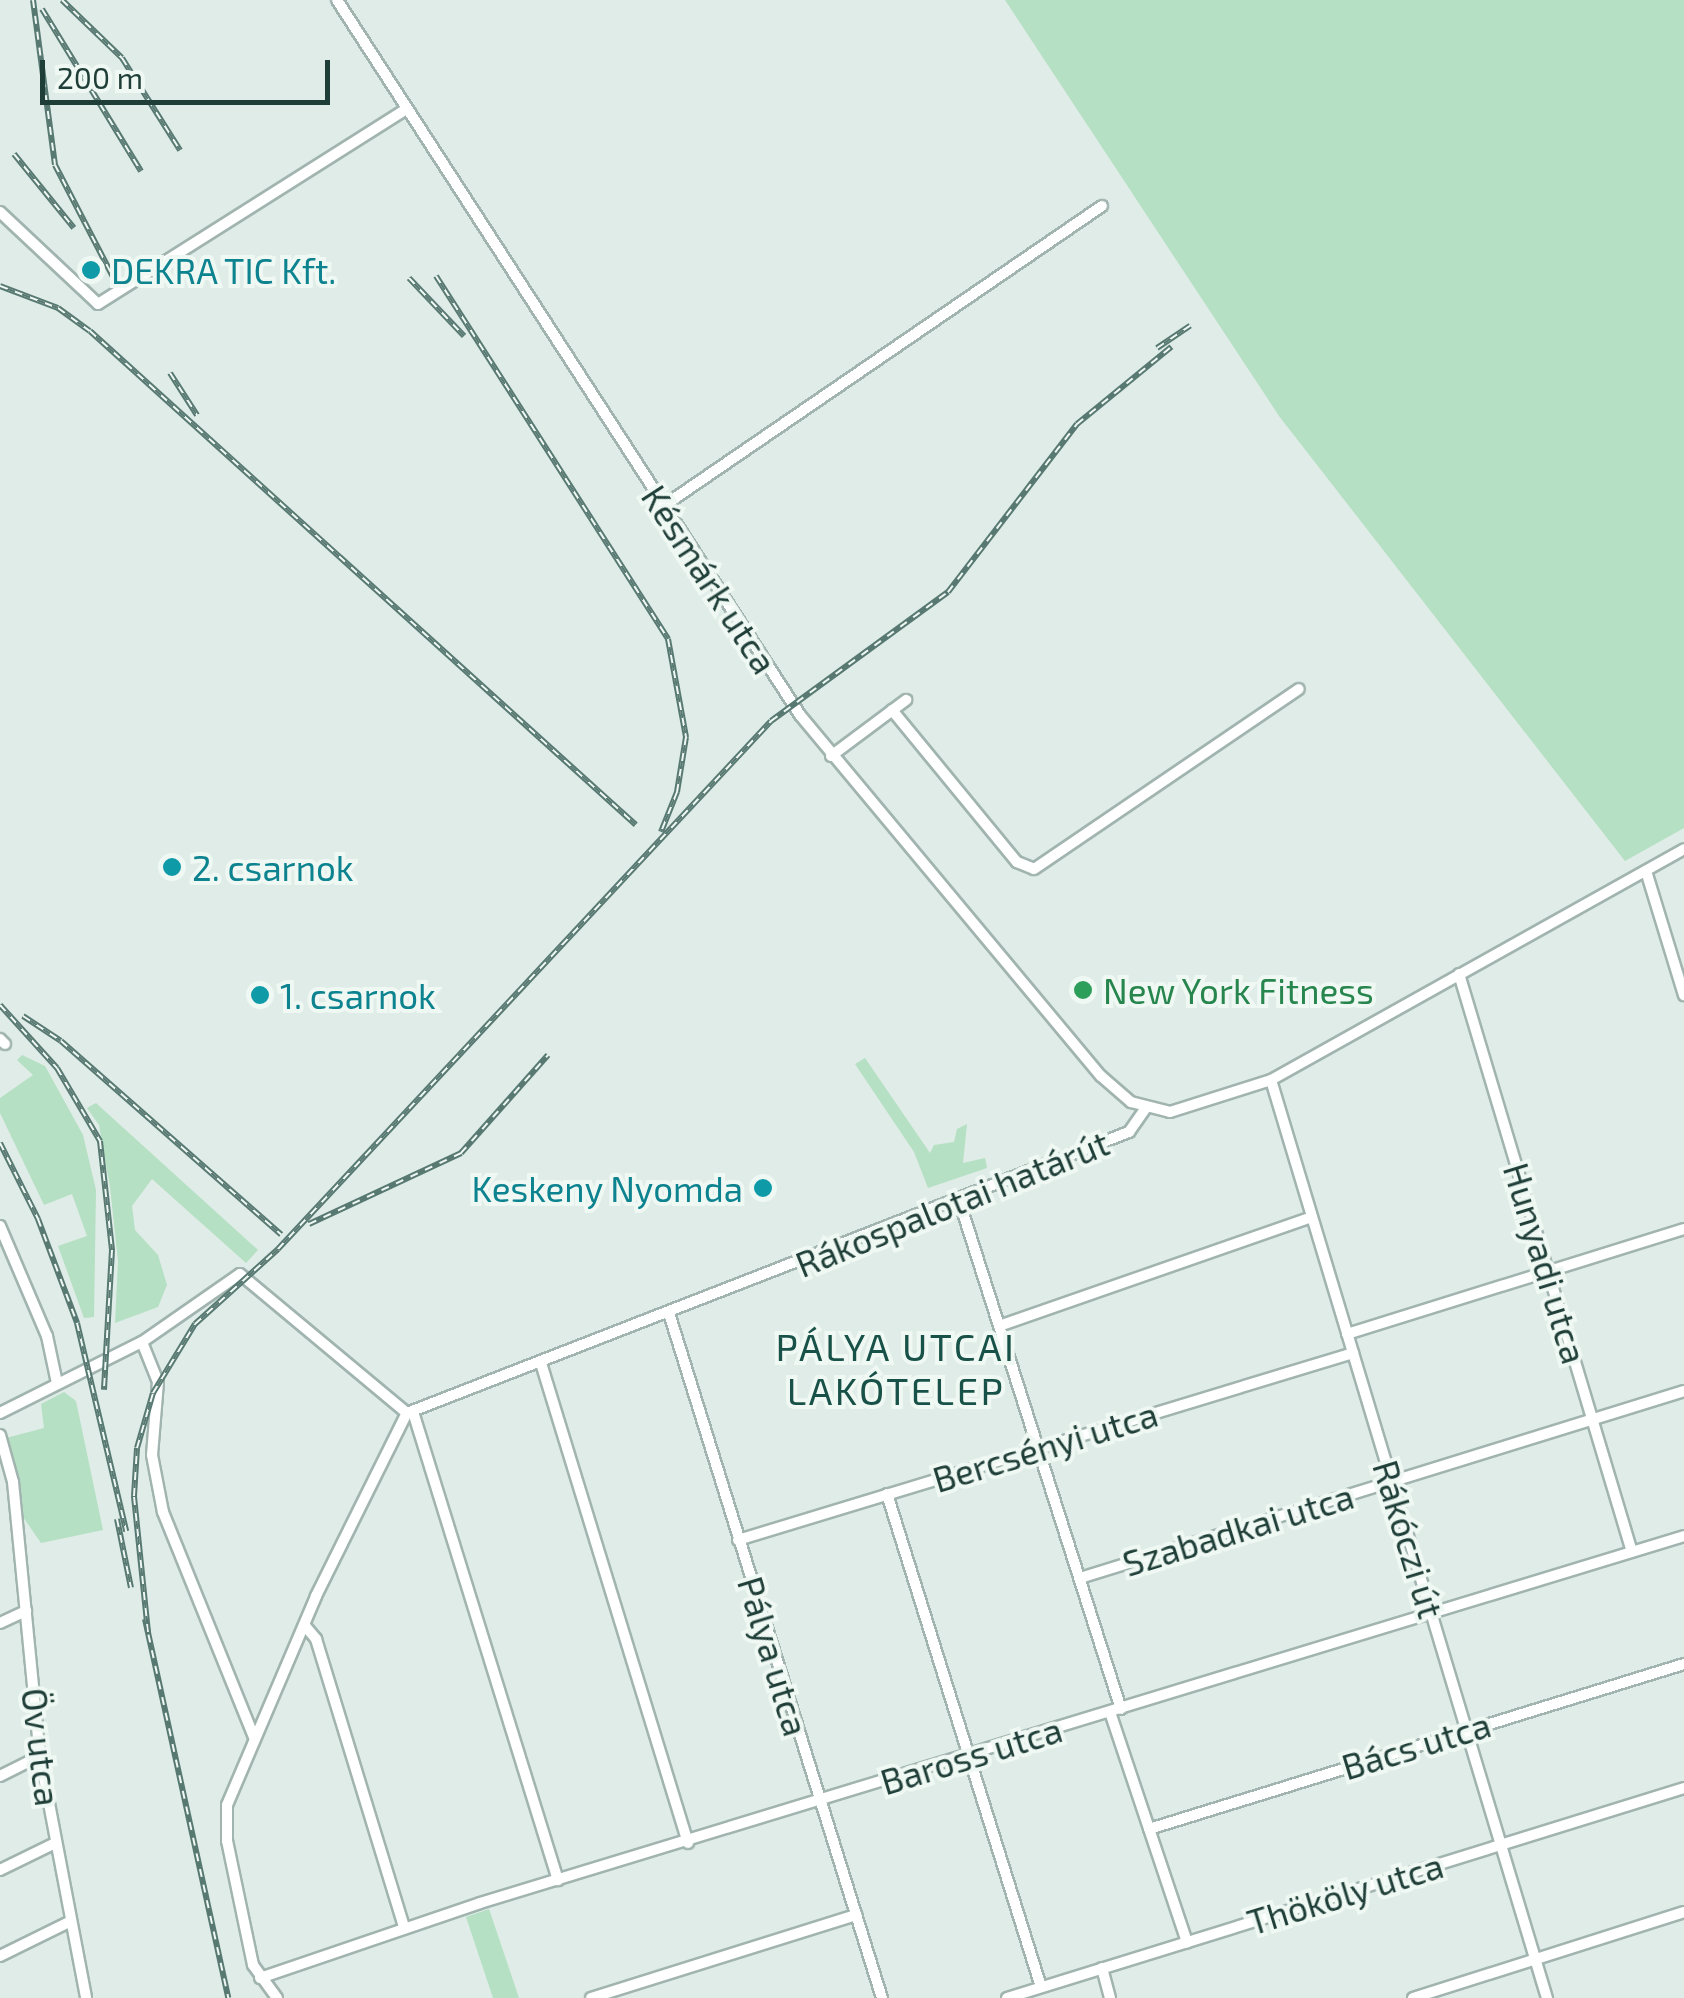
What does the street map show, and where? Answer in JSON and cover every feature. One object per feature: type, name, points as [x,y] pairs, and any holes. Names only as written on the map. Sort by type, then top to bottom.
[{"type":"street","name":"Késmárk utca","points":[[337,0],[662,507],[830,756],[1101,1076],[1146,1108]]},
{"type":"street","points":[[0,212],[98,304],[405,110]]},
{"type":"street","points":[[662,507],[1102,206]]},
{"type":"street","points":[[892,710],[1017,862],[1034,869],[1299,689]]},
{"type":"street","points":[[830,756],[906,700]]},
{"type":"street","name":"Rákospalotai határút","points":[[410,1414],[1129,1132],[1146,1108],[1186,1108],[1270,1080],[1684,850]]},
{"type":"street","points":[[1646,871],[1684,995]]},
{"type":"street","name":"Hunyadi utca","points":[[1460,974],[1632,1552]]},
{"type":"street","name":"Rákóczi út","points":[[1270,1080],[1547,1998]]},
{"type":"street","points":[[959,1200],[1080,1578],[1149,1828],[1186,1942]]},
{"type":"street","points":[[999,1326],[1312,1217]]},
{"type":"street","points":[[0,1226],[47,1336],[57,1383]]},
{"type":"street","points":[[1347,1334],[1684,1229]]},
{"type":"street","points":[[0,1414],[142,1342],[229,1277],[249,1277],[410,1414],[558,1880]]},
{"type":"street","name":"Pálya utca","points":[[669,1313],[882,1998]]},
{"type":"street","points":[[142,1342],[158,1382],[152,1454],[163,1512],[254,1736]]},
{"type":"street","name":"Bercsényi utca","points":[[738,1540],[1353,1353]]},
{"type":"street","points":[[541,1363],[688,1843]]},
{"type":"street","name":"Szabadkai utca","points":[[1080,1578],[1684,1392]]},
{"type":"street","points":[[277,1998],[260,1978],[226,1829],[232,1788],[410,1414]]},
{"type":"street","name":"Öv utca","points":[[0,1435],[12,1482],[40,1756],[86,1998]]},
{"type":"street","points":[[887,1494],[1041,1987]]},
{"type":"street","name":"Baross utca","points":[[260,1978],[404,1927],[1684,1536]]},
{"type":"street","points":[[0,1623],[26,1611]]},
{"type":"street","points":[[306,1627],[316,1639],[404,1927]]},
{"type":"street","name":"Bács utca","points":[[1149,1828],[1684,1664]]},
{"type":"street","points":[[0,1776],[40,1756]]},
{"type":"street","name":"Thököly utca","points":[[1006,1998],[1684,1788]]},
{"type":"street","points":[[0,1870],[55,1843]]},
{"type":"street","points":[[1412,1998],[1684,1912]]},
{"type":"street","points":[[591,1998],[856,1916]]},
{"type":"street","points":[[0,1956],[69,1922]]},
{"type":"street","points":[[1102,1968],[1110,1998]]},
{"type":"green space","points":[[1005,0],[1684,0],[1684,828],[1625,861],[1279,416]]},
{"type":"green space","points":[[22,1055],[45,1066],[83,1135],[96,1190],[94,1317],[84,1318],[58,1246],[87,1236],[72,1194],[44,1205],[0,1113],[0,1098],[33,1075],[17,1060]]},
{"type":"green space","points":[[865,1058],[930,1153],[934,1145],[954,1142],[957,1129],[967,1124],[963,1163],[985,1158],[987,1168],[928,1188],[914,1152],[855,1064]]},
{"type":"green space","points":[[96,1103],[258,1250],[246,1263],[152,1179],[132,1206],[135,1230],[158,1255],[167,1285],[158,1307],[115,1323],[118,1261],[110,1187],[99,1125],[87,1108]]},
{"type":"green space","points":[[64,1392],[76,1401],[103,1530],[41,1543],[23,1517],[6,1438],[44,1428],[41,1404]]},
{"type":"green space","points":[[489,1909],[519,1998],[493,1998],[466,1917]]},
{"type":"railway","points":[[33,0],[55,165],[114,279]]},
{"type":"railway","points":[[62,0],[122,58],[180,150]]},
{"type":"railway","points":[[42,9],[141,171]]},
{"type":"railway","points":[[14,154],[74,228]]},
{"type":"railway","points":[[436,276],[668,639],[686,737],[677,792],[661,832]]},
{"type":"railway","points":[[409,278],[464,336]]},
{"type":"railway","points":[[0,286],[58,308],[90,331],[636,825]]},
{"type":"railway","points":[[1157,348],[1190,326]]},
{"type":"railway","points":[[148,1632],[134,1496],[137,1448],[153,1393],[195,1324],[278,1249],[771,721],[948,592],[1077,424],[1171,347]]},
{"type":"railway","points":[[170,373],[197,415]]},
{"type":"railway","points":[[0,1005],[57,1068],[100,1141],[112,1250],[104,1390]]},
{"type":"railway","points":[[23,1016],[61,1041],[281,1234]]},
{"type":"railway","points":[[309,1224],[461,1153],[548,1055]]},
{"type":"railway","points":[[0,1143],[38,1219],[77,1323],[126,1531]]},
{"type":"railway","points":[[117,1519],[131,1588]]},
{"type":"railway","points":[[145,1619],[228,1998]]},
{"type":"place","name":"DEKRA TIC Kft.","points":[[91,270]]},
{"type":"place","name":"2. csarnok","points":[[172,867]]},
{"type":"place","name":"New York Fitness","points":[[1083,990]]},
{"type":"place","name":"1. csarnok","points":[[260,995]]},
{"type":"place","name":"Keskeny Nyomda","points":[[763,1188]]},
{"type":"district","name":"PÁLYA UTCAI LAKÓTELEP","points":[[896,1369]]}]
